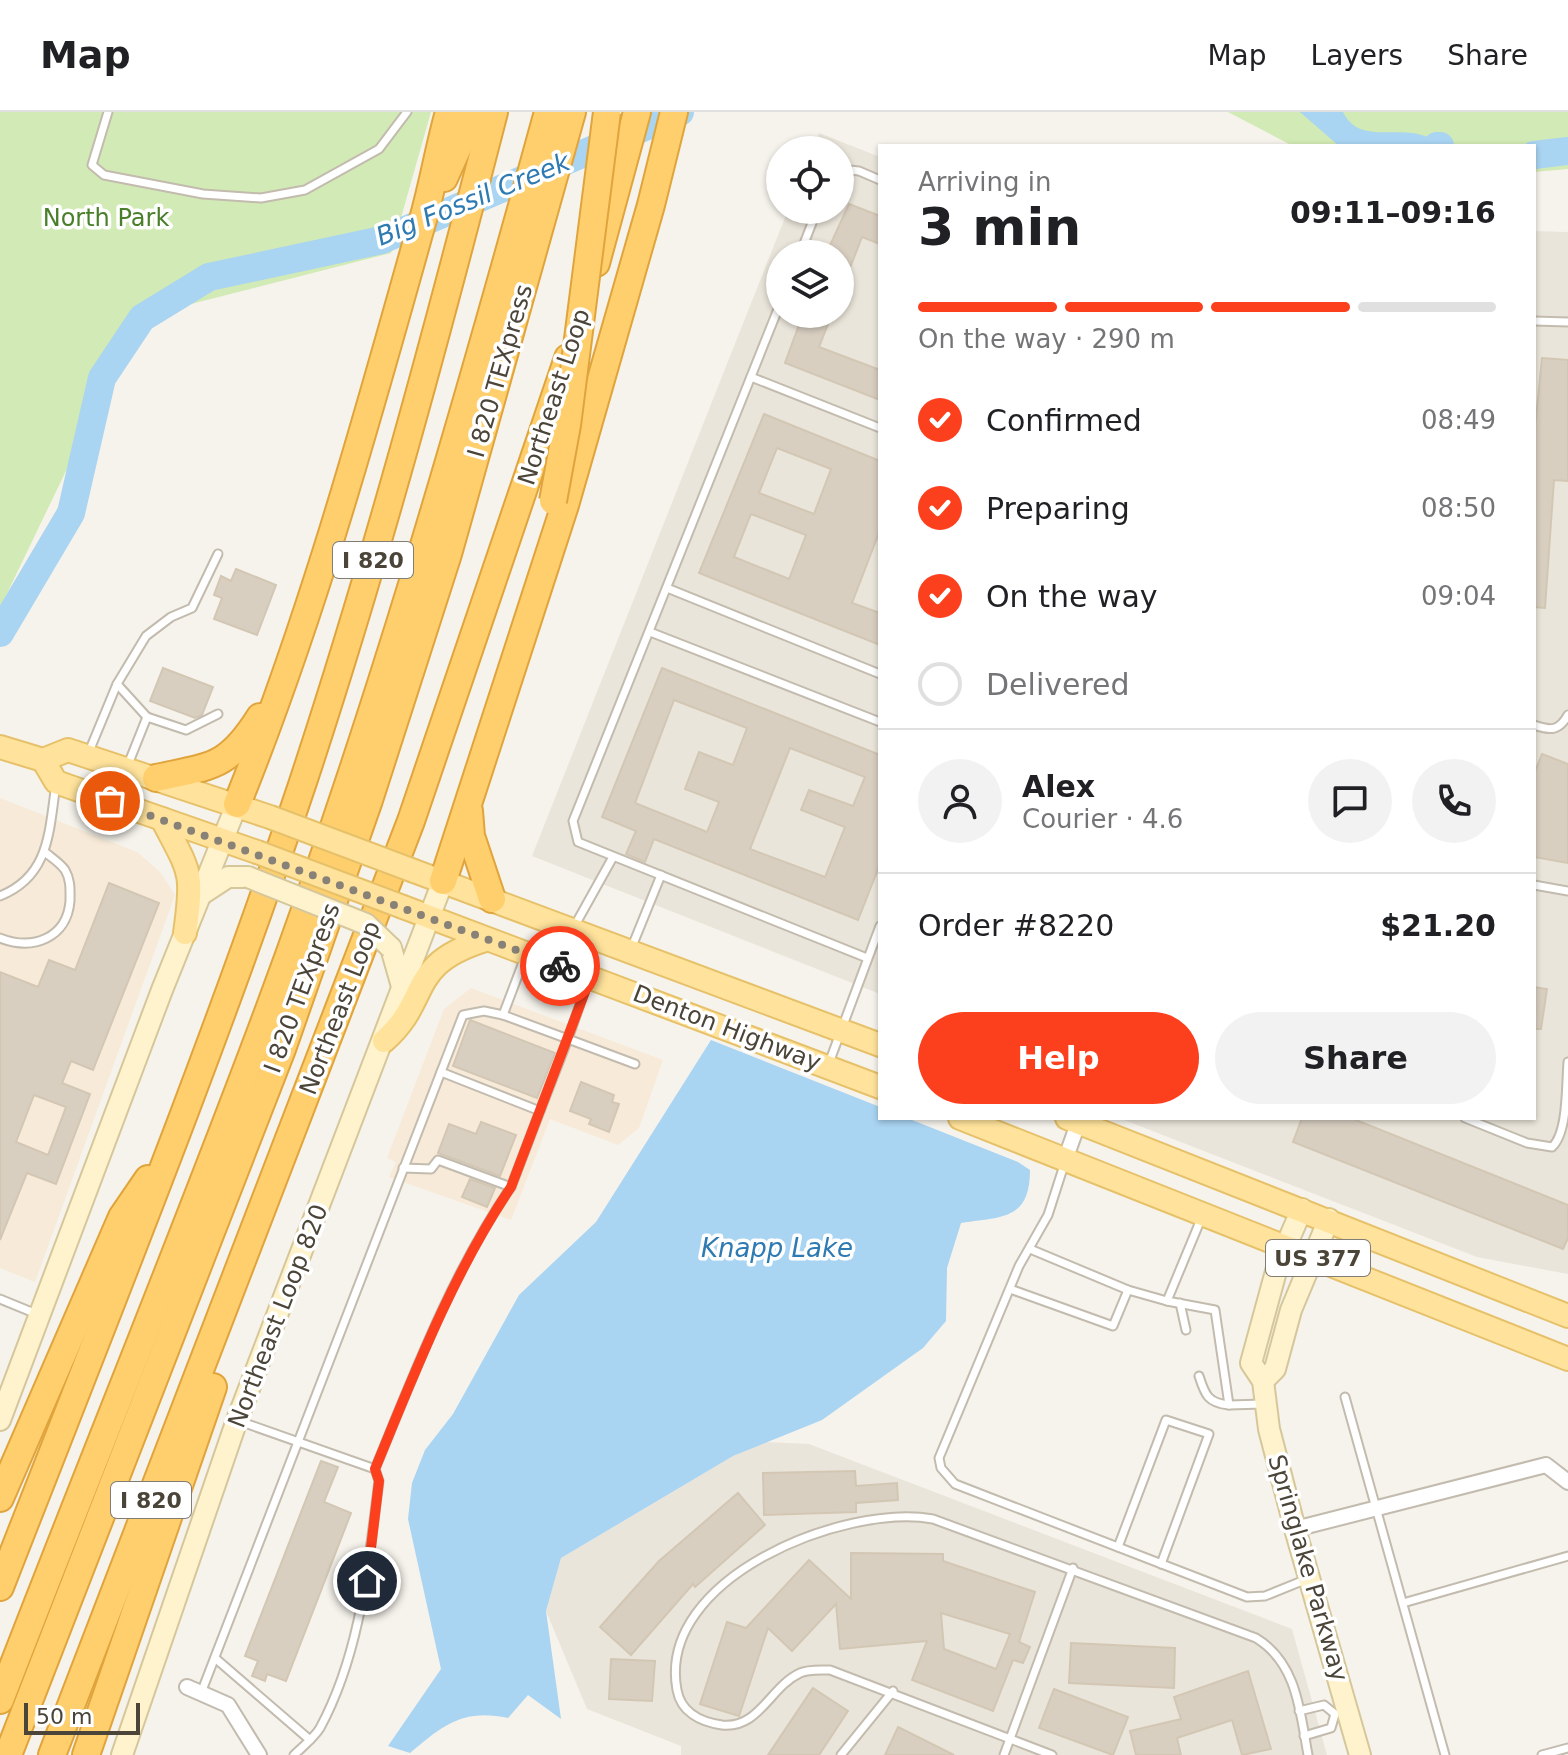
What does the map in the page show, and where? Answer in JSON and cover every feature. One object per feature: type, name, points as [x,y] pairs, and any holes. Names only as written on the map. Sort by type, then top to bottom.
[{"type":"highway","points":[[237,804],[279,699],[346,487],[421,228],[449,112]]},
{"type":"highway","points":[[421,228],[474,112]]},
{"type":"highway","name":"I 820","points":[[0,1587],[175,1138],[303,782],[378,543],[494,112]]},
{"type":"highway","name":"I 820 TEXpress","points":[[0,1700],[262,1030],[346,792],[403,613],[548,112]]},
{"type":"highway","name":"I 820 TEXpress","points":[[8,1755],[282,1049],[369,800],[448,554],[572,112]]},
{"type":"highway","points":[[559,503],[607,112]]},
{"type":"highway","name":"Northeast Loop","points":[[52,1755],[416,807],[562,382],[637,112]]},
{"type":"highway","points":[[443,881],[469,808],[532,603],[535,566],[559,503],[674,112]]},
{"type":"highway","points":[[156,778],[209,766],[234,754],[266,706],[279,699]]},
{"type":"highway","points":[[469,808],[471,836],[492,899]]},
{"type":"highway","points":[[0,1498],[122,1217],[175,1138]]},
{"type":"highway","points":[[86,1755],[250,1281],[250,1246]]},
{"type":"main road","name":"Denton Highway","points":[[0,747],[34,758],[68,750],[237,804],[878,1044]]},
{"type":"main road","points":[[34,758],[56,782]]},
{"type":"main road","name":"Denton Highway","points":[[56,782],[257,852],[878,1086]]},
{"type":"main road","points":[[0,1420],[237,804]]},
{"type":"main road","points":[[162,819],[189,868],[191,893],[185,933]]},
{"type":"main road","points":[[202,894],[228,877],[248,877],[366,924],[391,948],[403,990]]},
{"type":"main road","name":"Northeast Loop 820","points":[[122,1755],[237,1420],[443,881]]},
{"type":"main road","points":[[384,1041],[402,1025],[423,978],[439,960],[457,948],[485,940]]},
{"type":"main road","points":[[589,977],[606,959],[630,951]]},
{"type":"main road","name":"US 377","points":[[965,1120],[1287,1245],[1568,1359]]},
{"type":"main road","name":"US 377","points":[[1078,1120],[1568,1316]]},
{"type":"main road","name":"Springlake Parkway","points":[[1302,1209],[1267,1300],[1251,1363],[1263,1381],[1295,1529],[1342,1712],[1360,1755]]},
{"type":"main road","points":[[1263,1381],[1275,1369],[1291,1310],[1329,1219]]},
{"type":"street","points":[[1065,1160],[1075,1120]]},
{"type":"street","points":[[1295,1529],[1546,1465],[1568,1482]]},
{"type":"street","points":[[194,1690],[228,1705],[259,1755]]},
{"type":"lane","points":[[108,112],[92,165],[104,175],[203,194],[261,198],[305,190],[379,149],[407,112]]},
{"type":"lane","points":[[854,170],[878,179]]},
{"type":"lane","points":[[1536,321],[1568,322]]},
{"type":"lane","points":[[770,328],[573,821],[578,842],[867,958]]},
{"type":"lane","points":[[751,377],[878,427]]},
{"type":"lane","points":[[87,757],[117,684],[146,636],[171,617],[192,608],[218,554]]},
{"type":"lane","points":[[667,588],[878,673]]},
{"type":"lane","points":[[650,632],[878,721]]},
{"type":"lane","points":[[117,684],[147,717],[186,730],[218,714]]},
{"type":"lane","points":[[1536,726],[1553,730],[1562,727],[1568,715]]},
{"type":"lane","points":[[127,769],[147,717]]},
{"type":"lane","points":[[0,896],[19,888],[46,853],[56,782]]},
{"type":"lane","points":[[0,938],[22,944],[35,942],[54,935],[66,923],[71,885],[64,868],[46,853]]},
{"type":"lane","points":[[573,929],[613,857]]},
{"type":"lane","points":[[630,951],[661,875]]},
{"type":"lane","points":[[1536,885],[1568,891]]},
{"type":"lane","points":[[828,1066],[878,931]]},
{"type":"lane","points":[[503,1015],[526,954]]},
{"type":"lane","points":[[294,1755],[319,1731],[354,1641],[367,1581],[379,1481],[375,1469],[421,1356],[493,1213],[511,1187],[589,977]]},
{"type":"lane","points":[[194,1690],[215,1658],[463,1015],[484,1011],[503,1015],[635,1064]]},
{"type":"lane","points":[[1470,1120],[1527,1143],[1552,1147],[1559,1142],[1563,1129],[1568,1062]]},
{"type":"lane","points":[[441,1072],[540,1111]]},
{"type":"lane","points":[[403,1168],[431,1169],[438,1160],[511,1187]]},
{"type":"lane","points":[[1065,1160],[1048,1215],[1010,1289],[939,1458],[941,1468],[955,1484],[1247,1597],[1265,1596],[1310,1578]]},
{"type":"lane","points":[[1167,1301],[1203,1213]]},
{"type":"lane","points":[[1030,1249],[1128,1290],[1215,1310],[1229,1405]]},
{"type":"lane","points":[[1010,1289],[1113,1326],[1128,1290]]},
{"type":"lane","points":[[0,1299],[40,1315]]},
{"type":"lane","points":[[1180,1303],[1186,1330]]},
{"type":"lane","points":[[1199,1376],[1205,1397],[1214,1404],[1266,1403]]},
{"type":"lane","points":[[1345,1397],[1445,1755]]},
{"type":"lane","points":[[237,1420],[375,1469]]},
{"type":"lane","points":[[1118,1547],[1166,1420],[1209,1434],[1161,1564]]},
{"type":"lane","points":[[1052,1755],[848,1674],[803,1671],[791,1678],[744,1723],[723,1725],[698,1719],[686,1710],[679,1699],[676,1659],[681,1636],[693,1617],[741,1570],[782,1546],[842,1528],[911,1515],[962,1527],[1256,1638],[1282,1658],[1290,1676],[1308,1755]]},
{"type":"lane","points":[[1403,1603],[1568,1556]]},
{"type":"lane","points":[[1004,1755],[1073,1568]]},
{"type":"lane","points":[[215,1658],[310,1740]]},
{"type":"lane","points":[[841,1755],[893,1691]]},
{"type":"lane","points":[[1299,1711],[1324,1705],[1342,1712],[1331,1728],[1304,1736]]},
{"type":"lane","points":[[1542,1755],[1568,1748]]},
{"type":"shaded area","points":[[854,147],[878,156],[878,993],[532,856],[766,266],[766,328],[854,328],[854,240],[776,240],[782,224],[854,224]]},
{"type":"shaded area","points":[[1536,231],[1568,232],[1568,1274],[1477,1257],[1124,1120],[1536,1120]]},
{"type":"shaded area","points":[[0,798],[137,852],[160,872],[175,895],[35,1282],[0,1268]]},
{"type":"shaded area","points":[[471,988],[663,1060],[639,1128],[618,1145],[550,1119],[511,1220],[389,1177],[396,1162],[387,1158],[444,1009]]},
{"type":"shaded area","points":[[767,1442],[809,1444],[1292,1629],[1327,1755],[681,1755],[681,1746],[587,1709],[546,1611],[561,1558],[733,1456]]},
{"type":"green space","name":"North Park","points":[[0,112],[431,112],[391,253],[140,317],[0,608]]},
{"type":"green space","points":[[1228,112],[1568,112],[1568,169],[1536,172],[1536,144],[1289,144]]},
{"type":"water","points":[[1300,112],[1343,112],[1350,123],[1360,129],[1420,134],[1432,139],[1432,144],[1337,144]]},
{"type":"water","name":"Knapp Lake","points":[[711,1040],[878,1106],[878,1120],[912,1120],[1018,1162],[1030,1170],[1029,1186],[1019,1207],[1001,1217],[961,1223],[947,1268],[946,1321],[923,1348],[822,1420],[733,1456],[561,1558],[546,1611],[561,1719],[528,1695],[508,1718],[478,1715],[454,1722],[410,1753],[388,1746],[441,1669],[408,1519],[412,1483],[425,1450],[453,1414],[519,1295],[596,1222]]},
{"type":"building","points":[[854,206],[878,215],[878,243],[862,237],[854,258],[854,240],[832,240],[840,224],[854,224]]},
{"type":"building","points":[[798,328],[826,328],[819,347],[878,369],[878,399],[785,363]]},
{"type":"building","points":[[1542,358],[1568,360],[1568,481],[1554,480],[1545,608],[1536,607],[1536,418]]},
{"type":"building","points":[[764,414],[878,460],[878,535],[852,603],[878,612],[878,644],[699,573]],"holes":[[[777,448],[831,469],[814,514],[759,493]],[[751,514],[806,535],[789,579],[734,557]]]},
{"type":"building","points":[[236,569],[276,585],[257,635],[214,619],[222,598],[214,595],[221,576],[231,581]]},
{"type":"building","points":[[163,668],[213,687],[202,715],[195,718],[150,701]]},
{"type":"building","points":[[662,668],[878,754],[878,869],[858,920],[654,839],[645,862],[626,854],[636,831],[602,817]],"holes":[[[674,700],[747,728],[733,765],[699,752],[685,789],[719,802],[707,832],[635,803]],[[790,748],[865,777],[853,806],[809,790],[801,810],[845,827],[825,877],[750,849]]]},
{"type":"building","points":[[1542,754],[1568,764],[1568,863],[1536,857],[1536,769]]},
{"type":"building","points":[[109,883],[159,903],[93,1070],[71,1061],[62,1083],[90,1094],[56,1184],[27,1173],[0,1240],[0,972],[38,987],[49,960],[75,970]],"holes":[[[34,1095],[66,1107],[48,1155],[16,1142]]]},
{"type":"building","points":[[1536,987],[1547,989],[1541,1029],[1536,1029]]},
{"type":"building","points":[[470,1020],[555,1053],[537,1098],[453,1066]]},
{"type":"building","points":[[581,1082],[614,1095],[612,1102],[619,1104],[609,1132],[589,1124],[591,1119],[570,1111]]},
{"type":"building","points":[[1301,1120],[1356,1120],[1568,1205],[1568,1238],[1563,1249],[1293,1142]]},
{"type":"building","points":[[481,1122],[516,1135],[500,1176],[438,1153],[449,1124],[476,1134]]},
{"type":"building","points":[[470,1179],[495,1188],[487,1207],[462,1197]]},
{"type":"building","points":[[321,1461],[338,1467],[324,1502],[351,1513],[286,1681],[267,1674],[265,1681],[252,1676],[258,1661],[245,1656]]},
{"type":"building","points":[[855,1471],[856,1486],[897,1483],[898,1500],[856,1503],[856,1512],[764,1515],[763,1473]]},
{"type":"building","points":[[738,1493],[765,1525],[695,1587],[693,1584],[631,1655],[600,1627],[659,1561]]},
{"type":"building","points":[[851,1553],[943,1554],[943,1561],[1035,1592],[1019,1642],[1030,1647],[1023,1663],[1013,1660],[993,1711],[912,1680],[927,1641],[840,1649],[836,1604],[792,1651],[768,1628],[739,1716],[700,1704],[727,1622],[746,1628],[809,1560],[851,1599]],"holes":[[[941,1613],[1010,1634],[996,1669],[944,1649]]]},
{"type":"building","points":[[1071,1643],[1175,1648],[1174,1688],[1069,1683]]},
{"type":"building","points":[[611,1659],[655,1661],[652,1701],[609,1699]]},
{"type":"building","points":[[1248,1671],[1271,1749],[1242,1755],[1232,1720],[1177,1738],[1181,1755],[1136,1755],[1130,1731],[1181,1719],[1174,1697]]},
{"type":"building","points":[[813,1688],[848,1711],[819,1755],[768,1755]]},
{"type":"building","points":[[1054,1689],[1128,1717],[1113,1755],[1039,1728]]},
{"type":"building","points":[[898,1727],[954,1755],[885,1755]]},
{"type":"waterway","name":"Big Fossil Creek","points":[[0,633],[71,513],[102,378],[142,318],[209,277],[382,240],[680,112]]},
{"type":"waterway","name":"Big Fossil Creek","points":[[1536,155],[1568,151]]},
{"type":"way so far","points":[[110,801],[257,852],[560,966]]},
{"type":"route","points":[[367,1581],[379,1481],[375,1469],[421,1356],[493,1213],[511,1187],[586,989],[589,977],[560,966]]}]
